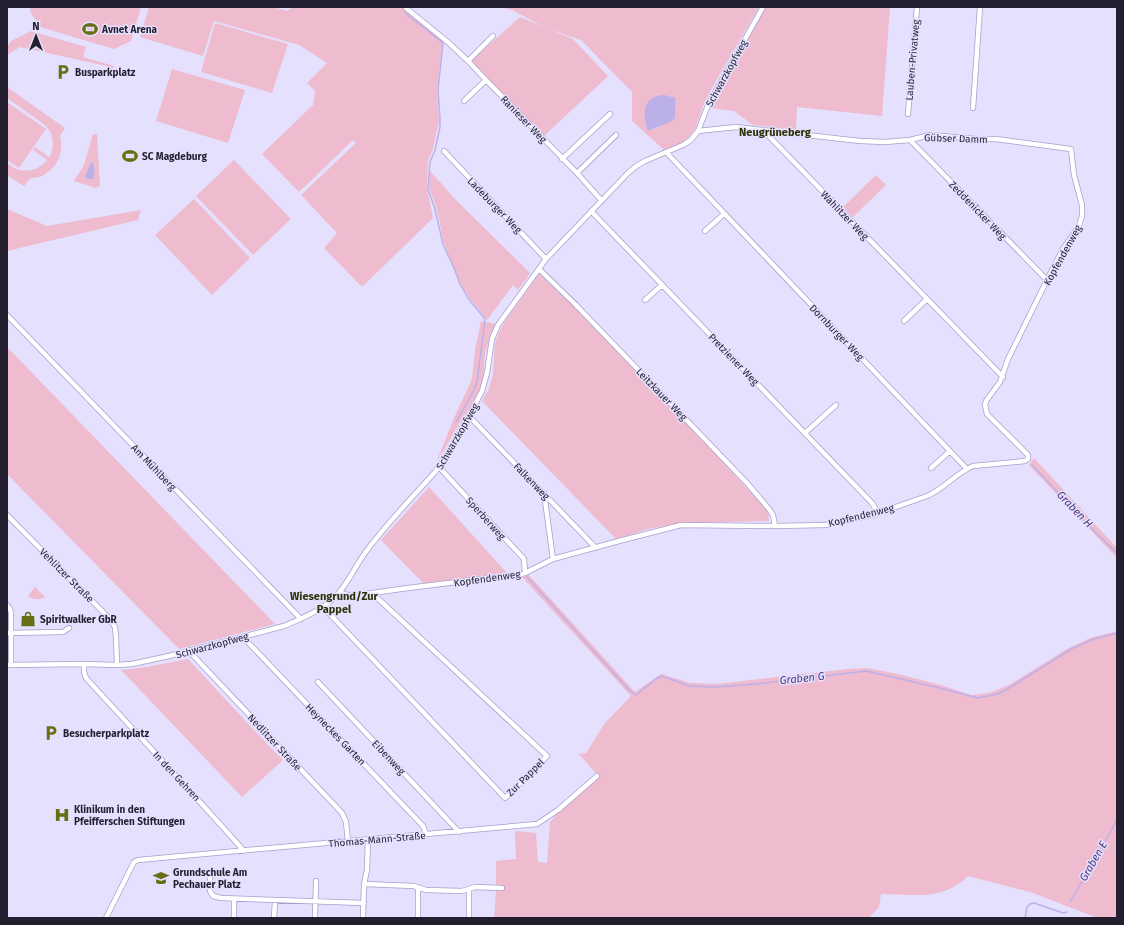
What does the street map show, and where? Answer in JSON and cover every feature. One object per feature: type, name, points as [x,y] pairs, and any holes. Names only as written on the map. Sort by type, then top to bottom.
[{"type":"street","name":"Ranieser Weg","points":[[407,7],[406,8],[449,43],[468,61],[577,173],[601,200]]},
{"type":"street","name":"Schwarzkopfweg","points":[[9,665],[117,665],[146,661],[284,626],[301,619],[333,600],[340,592],[365,553],[383,530],[439,467],[469,416],[486,382],[490,346],[494,332],[505,314],[539,270],[546,258],[627,174],[645,161],[691,140],[698,131],[708,104],[763,7]]},
{"type":"street","name":"Lauben-Privatweg","points":[[908,114],[917,7]]},
{"type":"street","points":[[973,108],[980,7]]},
{"type":"street","points":[[468,61],[493,36]]},
{"type":"street","points":[[464,101],[486,80]]},
{"type":"street","points":[[562,159],[610,114]]},
{"type":"street","name":"Gübser Damm","points":[[698,131],[736,127],[860,142],[910,140],[930,135],[996,139],[1071,149]]},
{"type":"street","name":"Wahlitzer Weg","points":[[763,130],[1003,377]]},
{"type":"street","points":[[577,173],[616,135]]},
{"type":"street","name":"Zeddenicker Weg","points":[[910,140],[1047,280]]},
{"type":"street","name":"Kopfendenweg","points":[[340,592],[351,596],[515,575],[525,573],[553,559],[681,525],[825,525],[876,514],[936,492],[973,466],[1025,461],[1028,459],[1028,455],[987,414],[985,405],[986,401],[1003,377],[1008,359],[1063,249],[1079,226],[1082,216],[1082,205],[1074,175],[1071,149]]},
{"type":"street","name":"Ladeburger Weg","points":[[444,151],[546,258]]},
{"type":"street","name":"Dornburger Weg","points":[[666,152],[967,469]]},
{"type":"street","name":"Pretziener Weg","points":[[591,211],[872,503],[876,514]]},
{"type":"street","points":[[705,231],[724,214]]},
{"type":"street","name":"Leitzkauer Weg","points":[[539,270],[576,305],[747,483],[770,509],[775,526]]},
{"type":"street","points":[[646,300],[662,285]]},
{"type":"street","points":[[904,321],[927,299]]},
{"type":"street","name":"Am Mühlberg","points":[[7,315],[301,619]]},
{"type":"street","points":[[805,434],[836,405]]},
{"type":"street","name":"Falkenweg","points":[[469,416],[595,547]]},
{"type":"street","points":[[931,468],[950,451]]},
{"type":"street","name":"Sperberweg","points":[[439,467],[524,559],[525,573]]},
{"type":"street","points":[[544,493],[553,559]]},
{"type":"street","name":"Vehlitzer Straße","points":[[7,514],[109,618],[115,627],[117,665]]},
{"type":"street","name":"Zur Pappel","points":[[323,607],[505,798],[547,756],[372,593]]},
{"type":"street","points":[[7,605],[11,612],[9,633],[9,665]]},
{"type":"street","points":[[9,633],[63,632],[69,628]]},
{"type":"street","name":"Heyneckes Garten","points":[[243,637],[423,826],[426,834]]},
{"type":"street","name":"Nedlitzer Straße","points":[[188,650],[342,813],[346,822],[348,842]]},
{"type":"street","name":"In den Gehren","points":[[84,664],[86,678],[189,788],[244,850]]},
{"type":"street","name":"Eibenweg","points":[[318,682],[459,832]]},
{"type":"street","name":"Thomas-Mann-Straße","points":[[106,918],[134,862],[139,860],[537,824],[558,810],[597,776]]},
{"type":"street","points":[[363,918],[364,884],[368,870],[368,840]]},
{"type":"street","points":[[210,874],[210,891],[213,896],[221,898],[364,903]]},
{"type":"street","points":[[315,918],[316,880]]},
{"type":"street","points":[[364,884],[414,886],[431,890],[462,891],[475,887],[502,888]]},
{"type":"street","points":[[418,887],[418,918]]},
{"type":"street","points":[[468,918],[470,889]]},
{"type":"street","points":[[234,899],[234,918]]},
{"type":"street","points":[[274,918],[275,901]]},
{"type":"shaded area","name":"Avnet Arena","points":[[31,7],[141,7],[131,41],[114,49],[40,27],[30,11]]},
{"type":"shaded area","points":[[149,7],[272,7],[288,11],[292,7],[407,7],[443,40],[437,89],[439,121],[433,149],[428,161],[427,187],[433,218],[362,287],[324,248],[337,233],[301,195],[356,143],[353,140],[299,192],[262,154],[315,103],[313,104],[315,91],[307,83],[327,63],[299,45],[214,21],[203,56],[140,37]]},
{"type":"shaded area","points":[[501,7],[759,7],[713,86],[703,106],[695,129],[682,143],[664,150],[632,121],[632,92],[581,40],[548,29],[573,39],[608,76],[544,136],[471,61],[520,17],[544,27],[512,10]],"holes":[[[676,104],[670,116],[661,126],[649,131]]]},
{"type":"shaded area","points":[[766,7],[890,7],[882,116],[797,107],[796,130],[753,125],[734,111],[710,108]]},
{"type":"shaded area","points":[[215,23],[288,44],[272,93],[201,72]]},
{"type":"shaded area","points":[[31,31],[86,47],[83,57],[114,66],[112,71],[111,67],[20,47],[7,55],[7,47],[11,41]]},
{"type":"shaded area","points":[[172,69],[245,90],[228,143],[156,121]]},
{"type":"shaded area","points":[[7,87],[65,128],[60,136],[61,148],[56,164],[48,173],[40,177],[30,179],[24,186],[7,175],[7,163],[19,170],[33,170],[41,166],[47,160],[33,150],[35,147],[49,157],[51,155],[53,144],[51,133],[45,125],[7,98]]},
{"type":"shaded area","points":[[664,95],[675,98],[675,118],[670,122],[648,131],[645,119],[646,107],[651,99]]},
{"type":"shaded area","points":[[7,102],[46,129],[19,168],[7,160]]},
{"type":"shaded area","points":[[93,134],[97,134],[100,186],[96,188],[74,181],[84,165]]},
{"type":"shaded area","points":[[234,160],[291,219],[253,255],[196,196]]},
{"type":"shaded area","points":[[92,162],[94,177],[93,179],[87,179],[85,176]]},
{"type":"shaded area","points":[[430,171],[455,199],[530,273],[518,290],[513,285],[487,320],[460,283],[444,243],[437,209],[429,187]]},
{"type":"shaded area","points":[[876,175],[886,185],[853,217],[843,207]]},
{"type":"shaded area","points":[[194,199],[250,258],[212,295],[155,235]]},
{"type":"shaded area","points":[[7,209],[47,226],[141,210],[138,220],[7,251]]},
{"type":"shaded area","points":[[539,274],[574,307],[706,444],[768,511],[769,521],[680,523],[648,529],[616,539],[482,401],[489,389],[493,374],[495,344],[498,334],[507,318]]},
{"type":"shaded area","points":[[481,321],[496,324],[491,333],[485,353],[483,383],[436,463],[472,379],[475,350]]},
{"type":"shaded area","points":[[7,347],[275,624],[179,649],[7,474]]},
{"type":"shaded area","points":[[1034,458],[1117,548],[1117,558],[1029,465]]},
{"type":"shaded area","points":[[429,487],[507,573],[425,585],[381,540]]},
{"type":"shaded area","points":[[529,575],[635,692],[661,674],[690,683],[717,684],[867,668],[941,685],[971,695],[989,693],[1009,685],[1067,649],[1090,638],[1117,631],[1117,918],[1098,918],[1030,892],[968,876],[950,889],[941,892],[921,895],[881,894],[879,907],[869,918],[494,918],[496,861],[516,859],[515,831],[536,833],[538,862],[547,863],[550,822],[560,811],[599,777],[579,754],[586,753],[605,723],[631,696],[522,577]]},
{"type":"shaded area","points":[[35,587],[45,597],[36,599],[28,596]]},
{"type":"shaded area","points":[[188,659],[283,760],[242,797],[121,670],[147,667]]},
{"type":"waterway","points":[[405,13],[443,43],[438,90],[440,127],[435,150],[430,162],[428,189],[435,209],[443,244],[460,284],[468,298],[485,319],[477,382],[456,422]]},
{"type":"waterway","name":"Graben H","points":[[1032,465],[1117,553]]},
{"type":"waterway","name":"Graben G","points":[[527,577],[630,691],[636,695],[662,676],[689,686],[714,687],[755,684],[866,671],[978,698],[997,694],[1006,690],[1073,648],[1094,639],[1117,633]]},
{"type":"waterway","name":"Graben E","points":[[1070,902],[1117,820]]},
{"type":"waterway","name":"Graben E","points":[[1025,918],[1027,907],[1034,903],[1063,913],[1067,912]]},
{"type":"place","name":"Avnet Arena","points":[[90,29]]},
{"type":"place","name":"Busparkplatz","points":[[63,72]]},
{"type":"place","name":"SC Magdeburg","points":[[130,156]]},
{"type":"place","name":"Spiritwalker GbR","points":[[28,619]]},
{"type":"place","name":"Besucherparkplatz","points":[[51,733]]},
{"type":"place","name":"Klinikum in den Pfeifferschen Stiftungen","points":[[62,815]]},
{"type":"place","name":"Grundschule Am Pechauer Platz","points":[[161,878]]},
{"type":"district","name":"Neugrüneberg","points":[[775,132]]},
{"type":"district","name":"Wiesengrund/Zur Pappel","points":[[334,602]]}]
